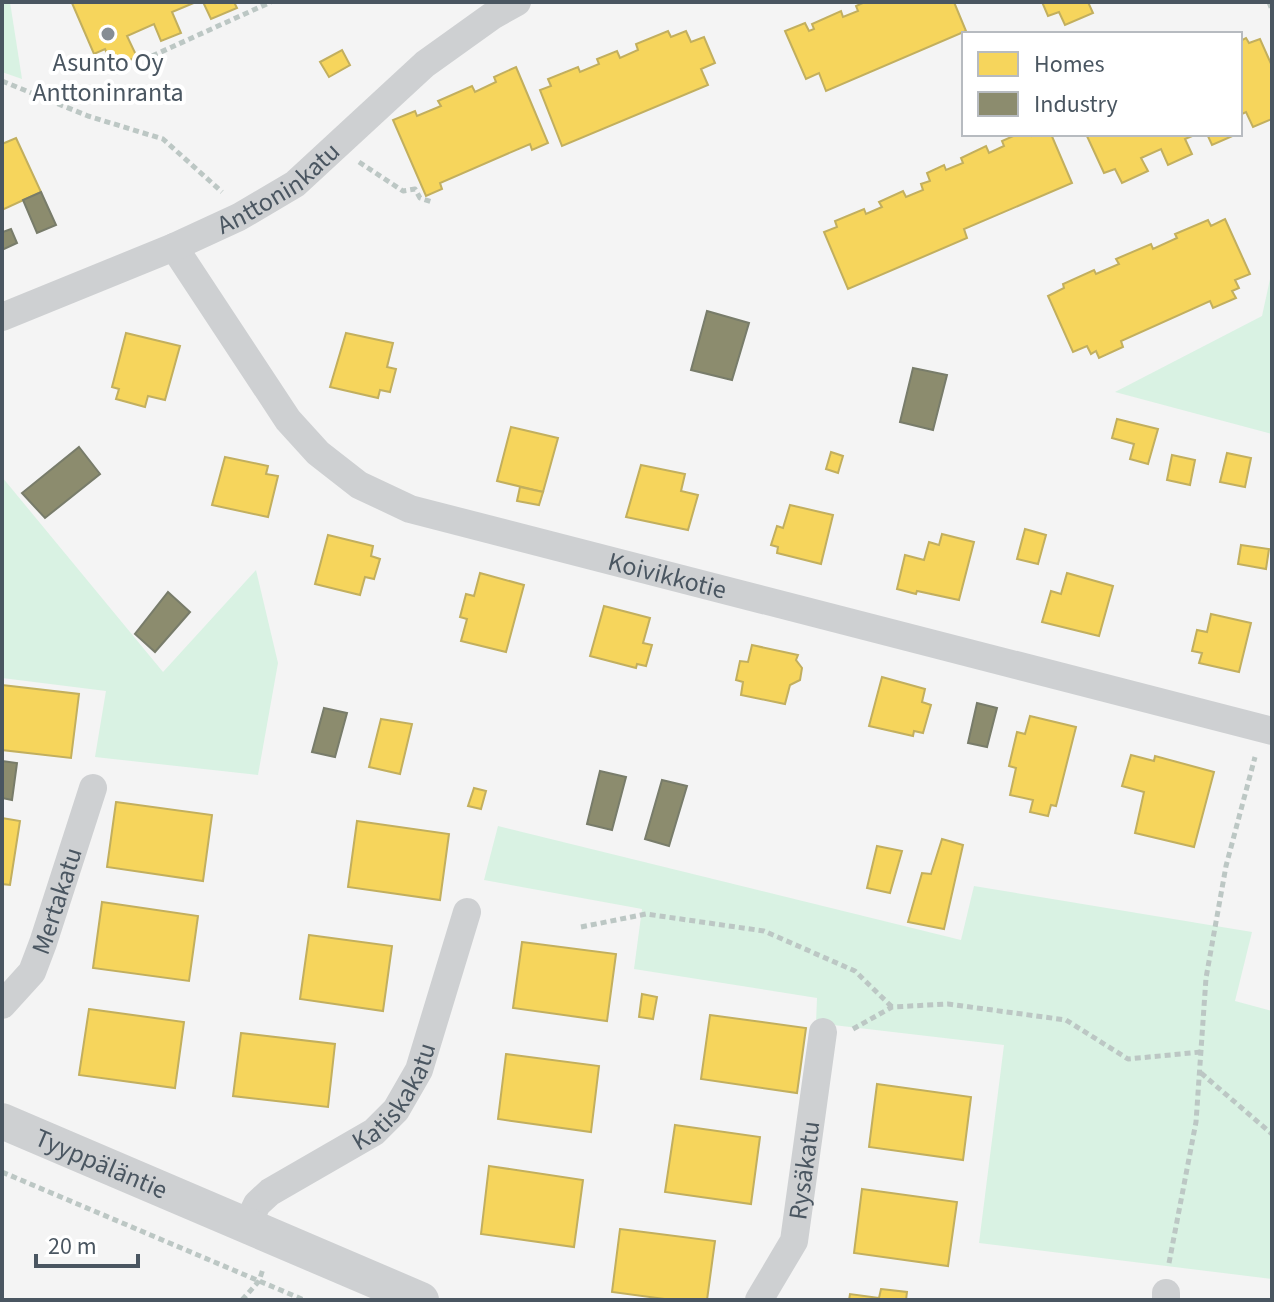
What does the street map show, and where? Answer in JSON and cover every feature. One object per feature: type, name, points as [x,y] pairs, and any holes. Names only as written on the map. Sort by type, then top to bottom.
[{"type":"street","name":"Anttoninkatu","points":[[2,317],[174,247],[239,217],[295,184],[425,64],[517,2]]},
{"type":"street","name":"Koivikkotie","points":[[174,247],[288,420],[318,453],[359,485],[410,509],[1267,729]]},
{"type":"street","name":"Mertakatu","points":[[2,1005],[32,972],[93,788]]},
{"type":"street","name":"Katiskakatu","points":[[247,1225],[257,1204],[270,1192],[374,1132],[396,1110],[419,1070],[467,912]]},
{"type":"street","name":"Rysäkatu","points":[[759,1300],[794,1241],[822,1039]]},
{"type":"street","name":"Tyyppäläntie","points":[[2,1121],[421,1300]]},
{"type":"path","points":[[152,56],[271,2]]},
{"type":"path","points":[[1269,2],[1272,10]]},
{"type":"path","points":[[2,81],[88,116],[163,139],[224,194]]},
{"type":"path","points":[[351,157],[403,191],[415,189],[420,198],[432,202]]},
{"type":"path","points":[[1166,1296],[1171,1248],[1196,1122],[1206,978],[1226,866],[1267,729]]},
{"type":"path","points":[[581,927],[646,914],[764,931],[855,971],[892,1007]]},
{"type":"path","points":[[822,1039],[892,1007],[948,1004],[1066,1020],[1128,1059],[1201,1052]]},
{"type":"path","points":[[1200,1072],[1272,1134]]},
{"type":"path","points":[[2,1172],[304,1300]]},
{"type":"path","points":[[242,1300],[259,1281]]},
{"type":"green space","points":[[2,2],[10,2],[22,79],[2,72]]},
{"type":"green space","points":[[1272,270],[1272,434],[1115,392],[1262,316]]},
{"type":"green space","points":[[2,477],[163,672],[256,570],[278,663],[258,775],[95,757],[106,691],[2,678]]},
{"type":"green space","points":[[498,826],[961,940],[974,886],[1252,932],[1235,1001],[1272,1011],[1272,1279],[979,1243],[1004,1045],[816,1023],[817,998],[634,969],[642,909],[484,880]]},
{"type":"building: Homes","name":"Asunto Oy Anttoninranta","points":[[196,2],[172,12],[181,33],[161,41],[154,24],[127,36],[137,57],[113,67],[105,49],[94,54],[72,3]]},
{"type":"building: Homes","name":"Asunto Oy Anttoninranta","points":[[203,2],[234,2],[237,8],[211,19]]},
{"type":"building: Homes","points":[[865,2],[954,2],[966,31],[826,91],[819,73],[806,79],[785,31],[805,23],[809,31],[814,29],[812,24],[841,11],[843,17],[858,11],[856,6]]},
{"type":"building: Homes","points":[[1042,2],[1088,2],[1093,13],[1065,25],[1059,12],[1048,16]]},
{"type":"building: Homes","points":[[668,31],[671,37],[686,31],[691,42],[704,37],[715,63],[701,69],[708,85],[562,146],[540,90],[551,86],[548,79],[578,67],[580,72],[599,64],[597,59],[617,51],[620,58],[638,50],[636,44]]},
{"type":"building: Homes","points":[[1246,38],[1249,43],[1260,39],[1272,66],[1272,119],[1253,127],[1246,112],[1242,114],[1242,40]]},
{"type":"building: Homes","points":[[342,50],[350,65],[329,77],[320,62]]},
{"type":"building: Homes","points":[[516,67],[548,143],[532,150],[530,144],[440,183],[442,189],[426,196],[393,120],[415,111],[417,116],[441,106],[438,101],[472,86],[475,92],[496,82],[494,77]]},
{"type":"building: Homes","points":[[1013,136],[1052,136],[1072,183],[964,229],[967,238],[848,289],[824,232],[837,227],[835,221],[864,209],[866,214],[882,207],[879,202],[903,191],[906,197],[923,190],[921,184],[930,181],[927,173],[944,165],[946,170],[963,163],[961,158],[986,146],[989,153],[1004,146],[1002,141]]},
{"type":"building: Homes","points":[[1087,136],[1192,136],[1185,139],[1192,154],[1168,165],[1161,149],[1141,158],[1148,171],[1122,183],[1115,169],[1104,173]]},
{"type":"building: Homes","points":[[1208,136],[1233,136],[1212,145]]},
{"type":"building: Homes","points":[[16,138],[41,192],[2,210],[2,144]]},
{"type":"building: Homes","points":[[1225,219],[1250,274],[1235,280],[1239,288],[1232,291],[1236,298],[1213,308],[1210,301],[1121,341],[1123,347],[1099,358],[1096,351],[1091,354],[1087,346],[1073,352],[1048,296],[1064,288],[1063,284],[1094,270],[1096,274],[1119,264],[1116,259],[1151,244],[1153,249],[1177,238],[1175,234],[1208,220],[1211,226]]},
{"type":"building: Homes","points":[[126,333],[180,346],[165,400],[148,396],[145,407],[116,399],[119,389],[112,387]]},
{"type":"building: Homes","points":[[346,333],[393,343],[387,367],[396,369],[390,392],[380,390],[378,398],[330,387]]},
{"type":"building: Homes","points":[[1117,419],[1158,429],[1148,464],[1130,459],[1134,444],[1112,438]]},
{"type":"building: Homes","points":[[511,427],[558,438],[543,492],[497,481]]},
{"type":"building: Homes","points":[[831,452],[843,456],[838,473],[826,469]]},
{"type":"building: Homes","points":[[1227,453],[1251,458],[1245,487],[1220,482]]},
{"type":"building: Homes","points":[[1172,455],[1195,460],[1190,485],[1167,480]]},
{"type":"building: Homes","points":[[225,457],[268,466],[266,474],[278,476],[268,517],[212,505]]},
{"type":"building: Homes","points":[[641,465],[685,474],[681,491],[698,495],[688,530],[626,517]]},
{"type":"building: Homes","points":[[520,487],[543,492],[539,505],[517,501]]},
{"type":"building: Homes","points":[[790,505],[833,515],[821,564],[777,553],[778,547],[771,545],[777,526],[783,528]]},
{"type":"building: Homes","points":[[1025,529],[1046,535],[1038,564],[1017,559]]},
{"type":"building: Homes","points":[[942,534],[974,542],[959,600],[897,589],[905,555],[924,560],[929,542],[939,545]]},
{"type":"building: Homes","points":[[328,535],[373,546],[371,556],[380,559],[374,579],[365,577],[360,595],[315,584]]},
{"type":"building: Homes","points":[[1241,545],[1269,549],[1266,569],[1238,564]]},
{"type":"building: Homes","points":[[480,573],[524,585],[506,652],[461,641],[467,619],[460,617],[466,594],[474,596]]},
{"type":"building: Homes","points":[[1067,573],[1113,586],[1099,636],[1042,622],[1051,591],[1061,594]]},
{"type":"building: Homes","points":[[604,606],[650,618],[643,643],[652,645],[646,666],[637,664],[636,668],[590,656]]},
{"type":"building: Homes","points":[[1211,614],[1251,623],[1239,672],[1199,663],[1202,653],[1192,651],[1197,630],[1207,632]]},
{"type":"building: Homes","points":[[752,645],[798,655],[796,660],[802,668],[800,680],[790,685],[785,704],[741,695],[743,682],[736,680],[740,661],[748,662]]},
{"type":"building: Homes","points":[[882,677],[925,689],[922,702],[931,705],[923,733],[914,731],[913,736],[869,726]]},
{"type":"building: Homes","points":[[2,685],[79,694],[71,758],[2,750]]},
{"type":"building: Homes","points":[[1030,716],[1076,727],[1056,806],[1051,805],[1048,816],[1030,812],[1033,800],[1010,795],[1016,768],[1009,766],[1017,732],[1025,734]]},
{"type":"building: Homes","points":[[381,719],[412,724],[400,774],[369,767]]},
{"type":"building: Homes","points":[[1131,755],[1154,761],[1155,756],[1214,772],[1194,847],[1135,833],[1144,792],[1122,786]]},
{"type":"building: Homes","points":[[474,788],[486,791],[481,809],[468,806]]},
{"type":"building: Homes","points":[[116,802],[212,815],[203,881],[107,867]]},
{"type":"building: Homes","points":[[2,818],[20,821],[10,885],[2,884]]},
{"type":"building: Homes","points":[[357,821],[449,834],[440,900],[348,887]]},
{"type":"building: Homes","points":[[942,839],[963,845],[944,929],[908,922],[922,873],[931,874]]},
{"type":"building: Homes","points":[[877,846],[902,851],[890,893],[867,888]]},
{"type":"building: Homes","points":[[102,902],[198,916],[189,981],[93,968]]},
{"type":"building: Homes","points":[[309,935],[392,946],[383,1011],[300,999]]},
{"type":"building: Homes","points":[[522,942],[616,954],[607,1021],[513,1008]]},
{"type":"building: Homes","points":[[642,994],[657,997],[653,1019],[639,1017]]},
{"type":"building: Homes","points":[[89,1009],[184,1022],[175,1088],[79,1075]]},
{"type":"building: Homes","points":[[710,1015],[806,1028],[797,1093],[701,1079]]},
{"type":"building: Homes","points":[[241,1033],[335,1044],[328,1107],[233,1096]]},
{"type":"building: Homes","points":[[506,1054],[599,1066],[591,1132],[498,1119]]},
{"type":"building: Homes","points":[[877,1084],[971,1097],[963,1160],[869,1147]]},
{"type":"building: Homes","points":[[675,1125],[760,1137],[751,1204],[665,1192]]},
{"type":"building: Homes","points":[[489,1166],[583,1180],[574,1247],[481,1234]]},
{"type":"building: Homes","points":[[862,1189],[957,1202],[948,1266],[854,1253]]},
{"type":"building: Homes","points":[[620,1229],[715,1241],[707,1300],[672,1300],[612,1292]]},
{"type":"building: Homes","points":[[881,1289],[907,1292],[906,1300],[849,1300],[850,1294],[879,1298]]},
{"type":"building: Industry","points":[[41,192],[56,225],[37,233],[23,200]]},
{"type":"building: Industry","points":[[2,229],[3,232],[11,229],[17,243],[2,250]]},
{"type":"building: Industry","points":[[707,311],[749,323],[732,380],[691,370]]},
{"type":"building: Industry","points":[[913,368],[947,375],[933,430],[900,422]]},
{"type":"building: Industry","points":[[79,447],[100,474],[45,518],[22,493]]},
{"type":"building: Industry","points":[[168,592],[190,612],[155,652],[135,634]]},
{"type":"building: Industry","points":[[977,703],[997,708],[987,747],[968,743]]},
{"type":"building: Industry","points":[[324,708],[347,713],[335,757],[312,752]]},
{"type":"building: Industry","points":[[2,761],[17,763],[12,800],[2,798]]},
{"type":"building: Industry","points":[[600,771],[626,777],[612,830],[587,824]]},
{"type":"building: Industry","points":[[662,780],[687,786],[669,846],[645,839]]},
{"type":"place","name":"Asunto Oy Anttoninranta","points":[[108,34]]}]
